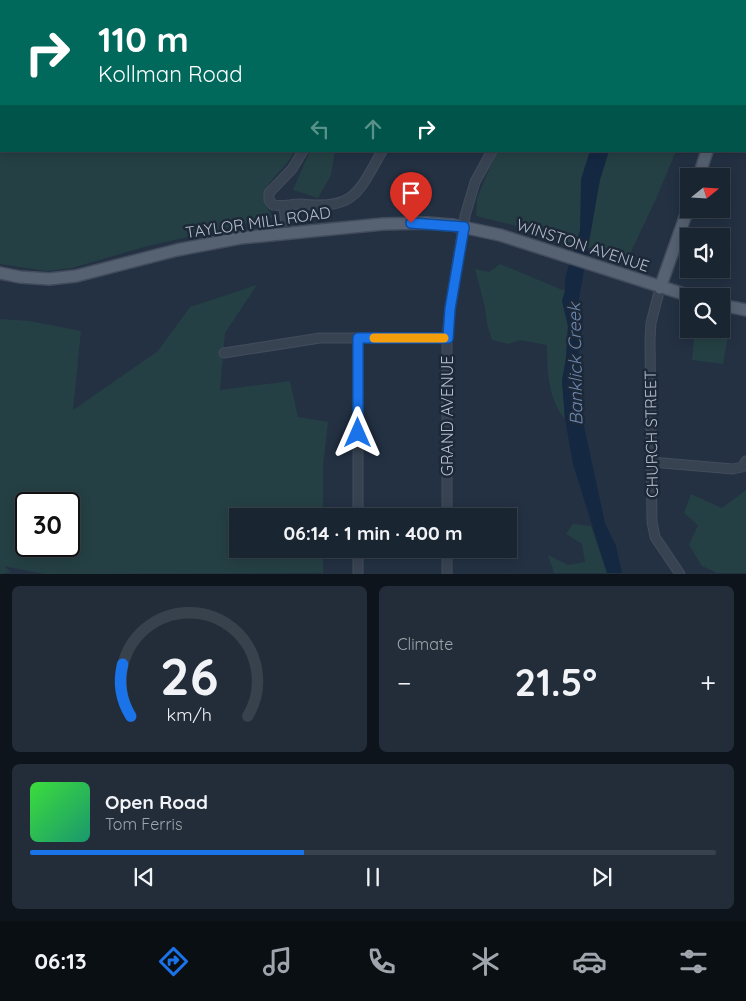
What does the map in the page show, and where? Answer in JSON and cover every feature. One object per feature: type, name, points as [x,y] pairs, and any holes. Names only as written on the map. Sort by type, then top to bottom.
[{"type":"main road","points":[[702,168],[707,152]]},
{"type":"main road","points":[[660,288],[685,218]]},
{"type":"main road","name":"TAYLOR MILL ROAD","points":[[0,273],[49,279],[76,276],[210,242],[290,233],[402,223],[427,223],[464,227]]},
{"type":"main road","name":"WINSTON AVENUE","points":[[464,227],[500,234],[680,293]]},
{"type":"main road","points":[[730,307],[746,310]]},
{"type":"street","points":[[302,152],[292,169],[269,193],[269,200],[276,206],[329,206],[348,200],[363,184],[381,152]]},
{"type":"street","name":"GRAND AVENUE","points":[[447,508],[448,338],[450,309],[465,216],[475,182],[491,152]]},
{"type":"street","points":[[286,205],[290,233]]},
{"type":"street","name":"CHURCH STREET","points":[[660,288],[651,323],[650,340],[653,530],[680,574]]},
{"type":"street","points":[[224,353],[320,338],[448,338]]},
{"type":"street","points":[[358,338],[358,508]]},
{"type":"street","points":[[651,462],[733,469],[742,467],[746,461]]},
{"type":"street","points":[[358,558],[358,574]]},
{"type":"street","points":[[447,558],[447,574]]},
{"type":"green space","points":[[0,152],[293,152],[266,189],[267,206],[273,217],[144,247],[72,268],[47,271],[0,264]]},
{"type":"green space","points":[[310,152],[335,152],[331,175],[318,198],[293,190]]},
{"type":"green space","points":[[497,152],[676,152],[627,260],[517,226],[476,216],[477,198]]},
{"type":"green space","points":[[500,264],[565,291],[562,301],[568,326],[562,381],[565,419],[555,403],[552,393],[548,374],[547,345],[520,340],[509,344],[492,340],[475,269],[489,272]]},
{"type":"green space","points":[[257,285],[225,333],[220,390],[290,381],[298,417],[328,422],[323,465],[323,508],[229,508],[229,558],[323,558],[323,573],[44,574],[4,566],[11,572],[0,574],[0,319],[29,321],[81,331],[73,410],[158,351],[190,307]]},
{"type":"green space","points":[[730,306],[733,307],[730,324]]},
{"type":"green space","points":[[694,338],[728,338],[723,364],[692,360]]},
{"type":"green space","points":[[746,490],[746,573],[717,573],[702,566],[689,545],[698,525],[684,513],[691,494],[722,508]]},
{"type":"green space","points":[[573,524],[591,526],[607,573],[554,573],[548,555],[568,565],[585,562],[582,544],[566,534]]},
{"type":"water","name":"Banklick Creek","points":[[590,152],[609,152],[600,180],[578,304],[583,320],[577,367],[582,417],[605,523],[616,546],[622,573],[607,573],[573,464],[565,419],[562,381],[568,326],[562,301],[565,291],[565,278],[580,230],[581,179]]},
{"type":"slow traffic","points":[[374,338],[444,338]]},
{"type":"route","points":[[358,433],[358,338],[448,338],[450,309],[464,227],[411,223]]}]
